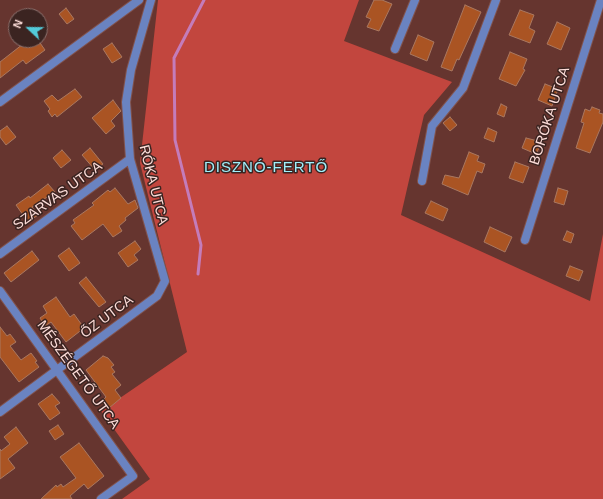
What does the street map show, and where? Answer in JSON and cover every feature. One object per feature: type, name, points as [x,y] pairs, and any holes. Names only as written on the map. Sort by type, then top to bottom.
[{"type":"street","points":[[0,102],[139,0]]},
{"type":"street","name":"RÓKA UTCA","points":[[151,0],[131,70],[126,102],[130,160],[165,281]]},
{"type":"street","points":[[395,49],[415,0]]},
{"type":"street","points":[[422,181],[432,126],[463,88],[496,0]]},
{"type":"street","name":"BORÓKA UTCA","points":[[525,240],[601,0]]},
{"type":"street","name":"SZARVAS UTCA","points":[[0,254],[130,160]]},
{"type":"street","name":"ŐZ UTCA","points":[[0,412],[157,296],[165,281]]},
{"type":"street","name":"MÉSZÉGETŐ UTCA","points":[[0,291],[133,476],[101,499]]},
{"type":"shaded area","points":[[158,0],[359,0],[344,41],[452,82],[424,115],[401,215],[590,301],[603,234],[603,499],[122,499],[150,479],[101,411],[187,352],[140,163]]},
{"type":"building","points":[[374,0],[382,0],[392,4],[379,31],[367,27],[371,19],[366,17]]},
{"type":"building","points":[[465,5],[481,12],[459,60],[457,59],[452,71],[441,67]]},
{"type":"building","points":[[66,8],[74,19],[67,24],[59,14]]},
{"type":"building","points":[[520,10],[534,15],[529,28],[535,31],[530,43],[509,35]]},
{"type":"building","points":[[557,22],[570,28],[561,50],[547,44]]},
{"type":"building","points":[[418,35],[434,42],[427,61],[410,54]]},
{"type":"building","points":[[112,43],[122,57],[112,63],[103,49]]},
{"type":"building","points":[[18,48],[44,48],[45,50],[26,64],[23,60],[0,78],[0,62]]},
{"type":"building","points":[[510,52],[527,59],[523,69],[525,70],[516,86],[499,79]]},
{"type":"building","points":[[545,84],[558,89],[552,106],[538,100]]},
{"type":"building","points":[[75,89],[82,97],[57,117],[55,114],[52,117],[48,111],[50,109],[44,101],[52,95],[58,101]]},
{"type":"building","points":[[113,100],[121,111],[111,121],[115,126],[106,134],[92,118]]},
{"type":"building","points":[[501,104],[507,107],[504,117],[497,114]]},
{"type":"building","points":[[592,107],[600,110],[599,113],[603,114],[603,122],[590,153],[576,148],[584,123],[581,122],[585,109],[590,111]]},
{"type":"building","points":[[450,117],[457,125],[450,131],[443,123]]},
{"type":"building","points":[[7,126],[16,137],[6,145],[0,137],[0,131]]},
{"type":"building","points":[[488,128],[497,132],[494,142],[484,138]]},
{"type":"building","points":[[526,138],[538,141],[537,143],[541,144],[536,154],[522,148]]},
{"type":"building","points":[[90,148],[103,164],[95,170],[82,155]]},
{"type":"building","points":[[62,150],[71,160],[61,168],[53,158]]},
{"type":"building","points":[[469,152],[479,156],[477,161],[485,164],[482,173],[477,171],[468,195],[442,184],[445,175],[459,178]]},
{"type":"building","points":[[515,162],[529,167],[523,183],[509,178]]},
{"type":"building","points":[[48,184],[55,192],[32,207],[38,215],[28,222],[16,205],[29,196],[30,198]]},
{"type":"building","points":[[115,188],[128,204],[135,200],[138,208],[125,218],[126,220],[119,226],[122,231],[113,237],[103,224],[82,240],[71,226],[75,223],[73,220],[94,205],[92,203],[108,190],[110,192]]},
{"type":"building","points":[[558,188],[568,191],[564,205],[554,202]]},
{"type":"building","points":[[431,201],[448,209],[443,221],[425,213]]},
{"type":"building","points":[[490,227],[512,237],[505,252],[484,242]]},
{"type":"building","points":[[567,231],[574,234],[571,243],[563,240]]},
{"type":"building","points":[[135,241],[141,249],[134,255],[138,260],[128,267],[118,253]]},
{"type":"building","points":[[69,248],[80,263],[69,271],[58,256]]},
{"type":"building","points":[[32,251],[39,260],[11,282],[4,273]]},
{"type":"building","points":[[570,266],[583,271],[579,281],[566,276]]},
{"type":"building","points":[[86,277],[106,302],[99,307],[79,283]]},
{"type":"building","points":[[56,297],[70,317],[74,314],[84,328],[66,342],[51,322],[45,326],[40,318],[47,313],[43,306]]},
{"type":"building","points":[[0,327],[7,336],[10,334],[16,342],[10,346],[21,360],[31,353],[37,361],[35,362],[39,367],[19,382],[0,357]]},
{"type":"building","points":[[103,356],[108,358],[114,365],[111,367],[115,372],[112,374],[121,385],[115,390],[121,398],[109,408],[103,400],[106,397],[86,370]]},
{"type":"building","points":[[52,394],[60,403],[55,406],[60,413],[50,420],[38,404]]},
{"type":"building","points":[[58,425],[64,434],[55,440],[49,431]]},
{"type":"building","points":[[16,427],[28,443],[8,459],[15,468],[0,479],[0,449],[1,451],[10,444],[4,437]]},
{"type":"building","points":[[79,443],[104,476],[88,489],[84,484],[70,496],[72,499],[41,499],[56,485],[57,487],[61,484],[63,487],[76,478],[60,457]]},
{"type":"waterway","points":[[198,274],[201,245],[175,140],[174,58],[204,0]]},
{"type":"district","name":"DISZNÓ-FERTŐ","points":[[266,168]]}]
